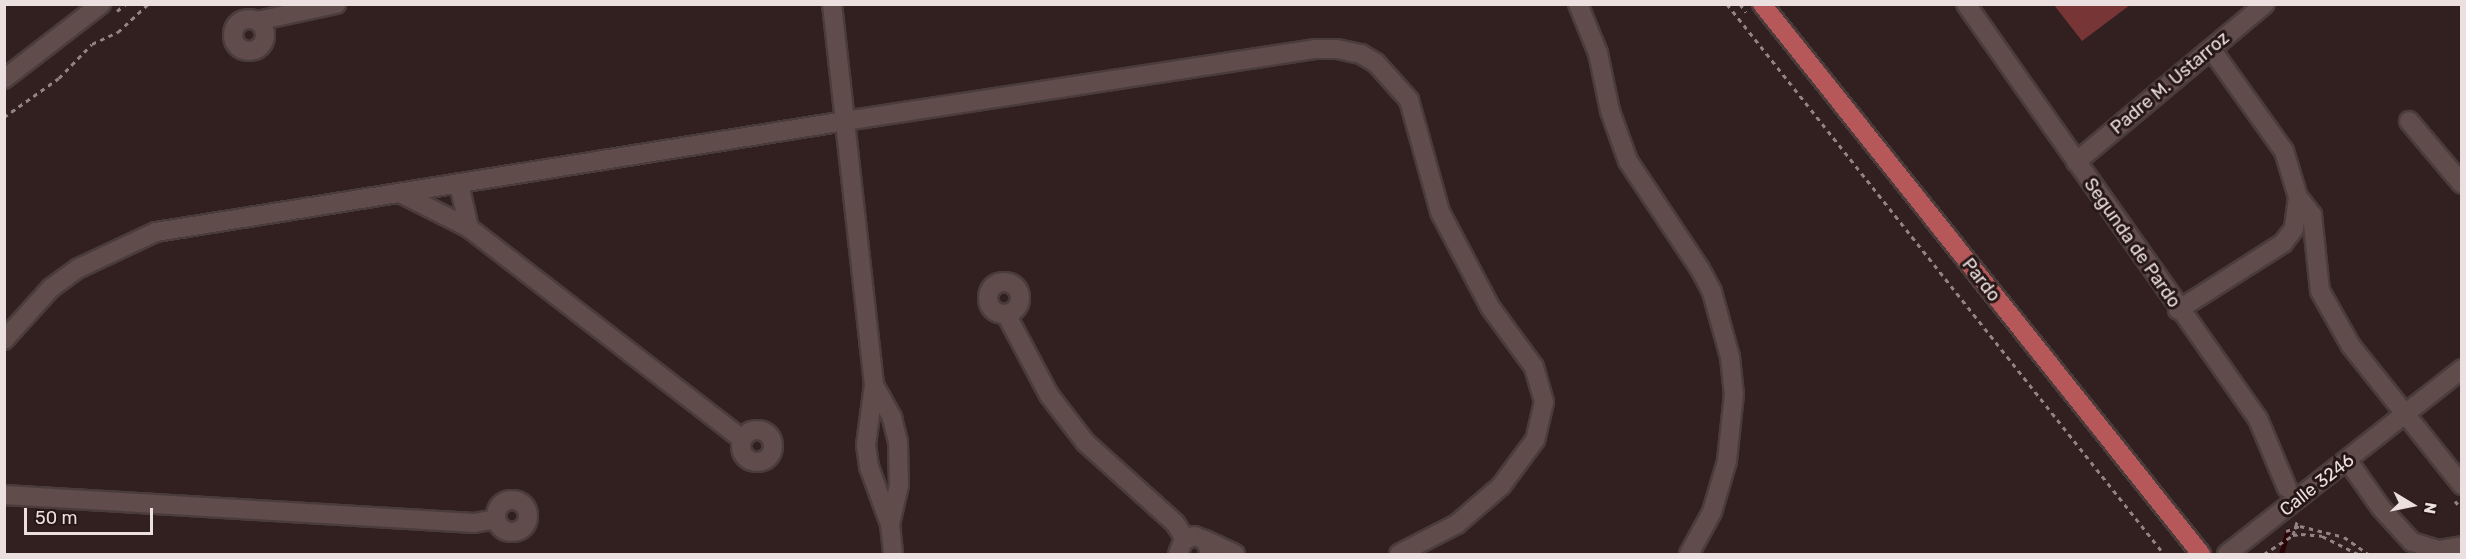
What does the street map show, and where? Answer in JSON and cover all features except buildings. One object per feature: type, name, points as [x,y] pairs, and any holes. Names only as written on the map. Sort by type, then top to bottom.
[{"type":"main road","name":"Pardo","points":[[1762,4],[2201,555]]},
{"type":"street","points":[[4,79],[101,4]]},
{"type":"street","points":[[257,21],[336,4]]},
{"type":"street","points":[[832,4],[874,385],[866,445],[869,467],[890,524],[893,555]]},
{"type":"street","points":[[1578,4],[1593,36],[1610,111],[1628,161],[1700,268],[1712,292],[1730,357],[1734,394],[1727,460],[1713,512],[1689,555]]},
{"type":"street","name":"Segunda de Pardo","points":[[1966,4],[2178,310],[2258,419],[2287,488]]},
{"type":"street","name":"Padre M. Ustarroz","points":[[2076,162],[2265,4]]},
{"type":"street","points":[[4,340],[51,288],[79,268],[135,240],[187,225],[1315,49],[1361,54],[1376,63],[1409,100],[1440,212],[1490,307],[1534,367],[1544,402],[1534,440],[1501,486],[1457,524],[1399,555]]},
{"type":"street","points":[[2211,49],[2284,151],[2298,197],[2312,215],[2320,291],[2351,346],[2462,485]]},
{"type":"street","points":[[2409,121],[2462,184]]},
{"type":"street","points":[[459,184],[469,228]]},
{"type":"street","points":[[400,193],[469,228],[742,440]]},
{"type":"street","points":[[2178,310],[2283,243],[2294,229],[2298,197]]},
{"type":"street","points":[[1006,314],[1048,395],[1085,442],[1175,524],[1182,547],[1194,536],[1208,547],[1235,555]]},
{"type":"street","name":"Calle 3246","points":[[2226,555],[2462,369]]},
{"type":"street","points":[[874,385],[892,418],[898,442],[899,484],[890,524]]},
{"type":"street","points":[[2348,461],[2381,508],[2412,542],[2439,550],[2462,546]]},
{"type":"street","points":[[4,495],[474,523],[496,519]]},
{"type":"path","points":[[4,117],[59,78],[92,44],[118,32],[148,4]]},
{"type":"path","points":[[1727,4],[2164,555]]},
{"type":"path","points":[[2280,533],[2300,526],[2311,528],[2344,537],[2368,555]]},
{"type":"path","points":[[2264,555],[2293,535],[2301,534],[2322,536],[2358,555]]},
{"type":"shaded area","points":[[2054,5],[2130,5],[2082,41]]},
{"type":"waterway","points":[[2281,554],[2288,530]]}]
